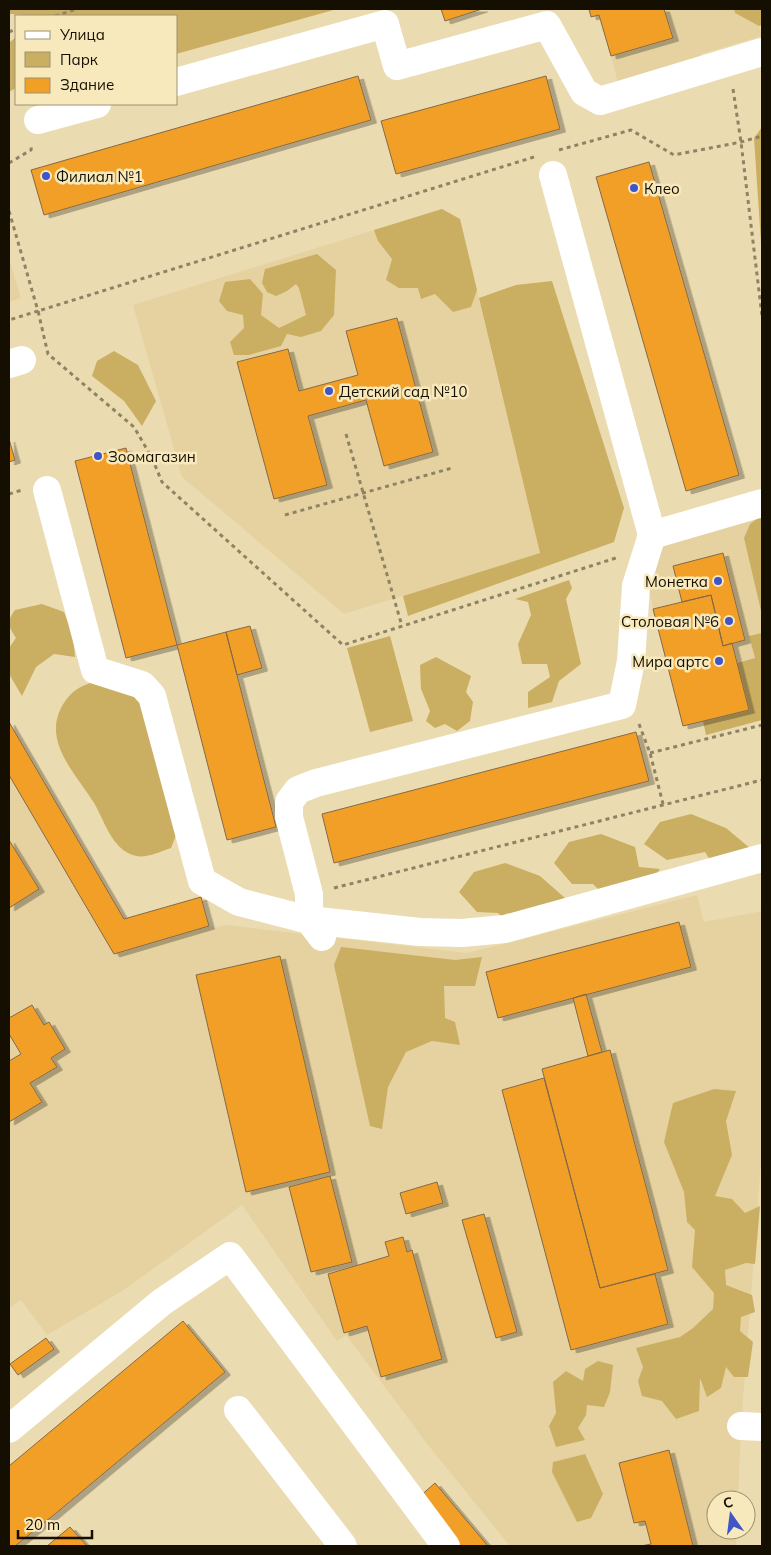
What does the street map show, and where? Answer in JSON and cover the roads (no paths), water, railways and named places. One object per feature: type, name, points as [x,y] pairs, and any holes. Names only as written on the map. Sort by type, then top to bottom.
[{"type":"lane","points":[[178,81],[385,24],[397,66],[543,17],[584,92],[600,101],[762,52]]},
{"type":"lane","points":[[38,120],[93,105]]},
{"type":"lane","points":[[313,917],[289,817],[289,802],[298,790],[316,783],[622,705],[631,661],[636,586],[650,541],[548,161]]},
{"type":"lane","points":[[48,490],[95,670],[142,685],[152,696],[202,881],[239,902],[313,917],[437,932],[462,933],[505,929],[762,858]]},
{"type":"lane","points":[[650,541],[762,503]]},
{"type":"lane","points":[[9,1429],[162,1302],[230,1256],[446,1546]]},
{"type":"lane","points":[[238,1410],[343,1546]]},
{"type":"place","name":"Филиал №1","points":[[46,176]]},
{"type":"place","name":"Клео","points":[[634,188]]},
{"type":"place","name":"Детский сад №10","points":[[329,391]]},
{"type":"place","name":"Зоомагазин","points":[[98,456]]},
{"type":"place","name":"Монетка","points":[[718,581]]},
{"type":"place","name":"Столовая №6","points":[[729,621]]},
{"type":"place","name":"Мира артс","points":[[719,661]]}]
